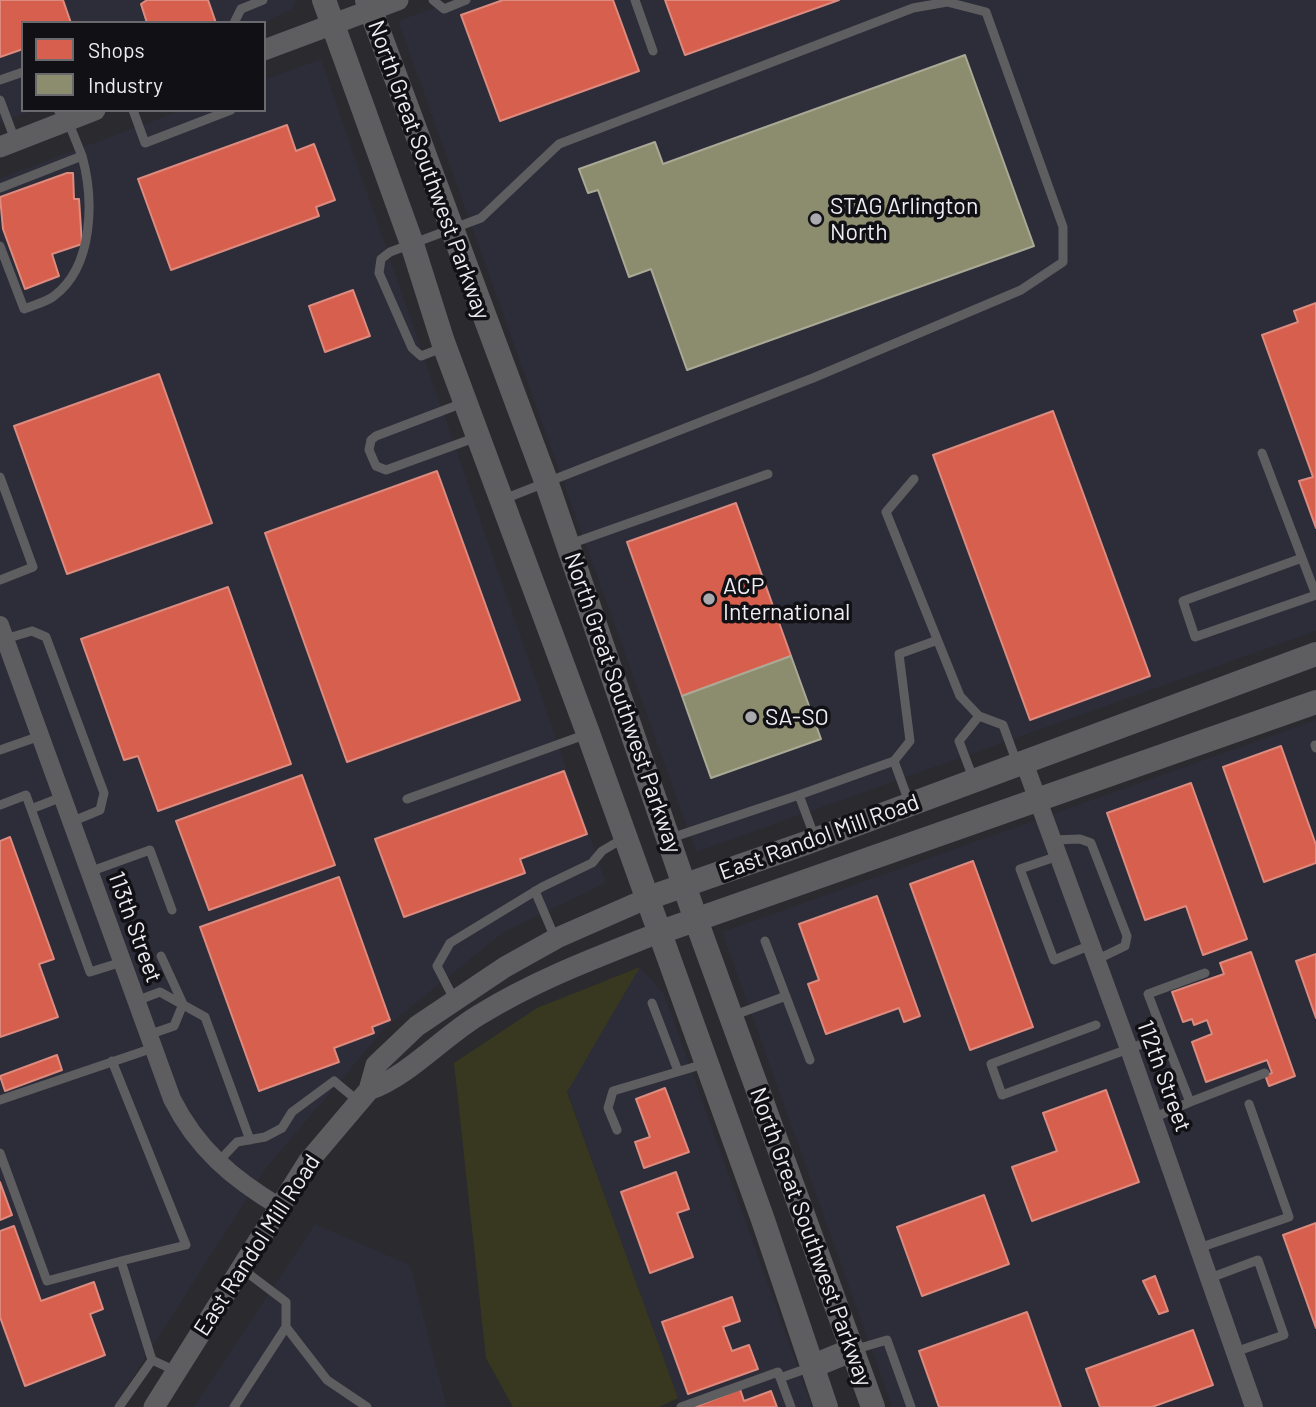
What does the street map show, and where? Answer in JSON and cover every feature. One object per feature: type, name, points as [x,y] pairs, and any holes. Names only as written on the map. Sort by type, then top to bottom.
[{"type":"main road","name":"North Great Southwest Parkway","points":[[324,0],[412,244],[445,347],[648,898],[826,1407]]},
{"type":"main road","name":"North Great Southwest Parkway","points":[[368,5],[545,481],[696,919],[873,1407]]},
{"type":"main road","name":"East Randol Mill Road","points":[[648,898],[816,840],[1316,654]]},
{"type":"main road","name":"East Randol Mill Road","points":[[659,933],[1316,702]]},
{"type":"main road","points":[[813,1366],[852,1350]]},
{"type":"street","points":[[266,49],[332,24],[368,5],[398,0]]},
{"type":"street","points":[[8,144],[63,116],[84,112]]},
{"type":"street","name":"113th Street","points":[[2,632],[172,1099],[187,1129],[218,1162],[253,1191],[280,1207]]},
{"type":"street","name":"112th Street","points":[[1021,763],[1037,799],[1129,1049],[1254,1407]]},
{"type":"street","name":"East Randol Mill Road","points":[[154,1407],[308,1162],[364,1096],[376,1065],[417,1026],[454,999],[555,939],[648,898]]},
{"type":"street","name":"East Randol Mill Road","points":[[364,1096],[394,1081],[458,1028],[553,974],[659,933]]},
{"type":"lane","points":[[235,21],[241,9],[263,0]]},
{"type":"lane","points":[[433,0],[439,8],[444,9],[466,0]]},
{"type":"lane","points":[[635,0],[653,51]]},
{"type":"lane","points":[[445,347],[421,356],[412,348],[379,273],[382,259],[412,244],[481,218],[559,144],[913,8],[947,2],[986,12],[1063,227],[1063,262],[1021,290],[813,378],[502,500]]},
{"type":"lane","points":[[0,80],[21,73]]},
{"type":"lane","points":[[0,100],[8,144]]},
{"type":"lane","points":[[134,112],[145,142],[225,112]]},
{"type":"lane","points":[[0,246],[24,309],[54,297],[69,279],[83,254],[88,195],[82,156],[63,116]]},
{"type":"lane","points":[[0,188],[82,156]]},
{"type":"lane","points":[[465,402],[376,436],[371,440],[369,450],[376,466],[386,470],[478,436]]},
{"type":"lane","points":[[1262,453],[1302,558],[1316,595],[1195,637],[1183,601],[1302,558]]},
{"type":"lane","points":[[568,545],[768,474]]},
{"type":"lane","points":[[0,477],[33,567],[0,580]]},
{"type":"lane","points":[[914,479],[886,512],[935,641],[960,696],[979,716],[1003,725],[1021,763]]},
{"type":"lane","points":[[2,632],[32,631],[46,636],[104,793],[100,810],[71,822]]},
{"type":"lane","points":[[670,838],[894,761],[910,741],[900,654],[935,641]]},
{"type":"lane","points":[[974,780],[959,741],[979,716]]},
{"type":"lane","points":[[407,799],[588,733]]},
{"type":"lane","points":[[0,751],[40,736]]},
{"type":"lane","points":[[894,761],[909,804]]},
{"type":"lane","points":[[799,794],[816,840]]},
{"type":"lane","points":[[0,805],[26,795],[90,972],[122,962]]},
{"type":"lane","points":[[31,809],[62,797]]},
{"type":"lane","points":[[454,999],[437,965],[450,943],[535,891],[592,863],[602,851],[626,837]]},
{"type":"lane","points":[[1080,839],[1091,844],[1127,936],[1125,946],[1054,960],[1020,869],[1055,848],[1080,839]]},
{"type":"lane","points":[[89,872],[150,850],[172,910]]},
{"type":"lane","points":[[535,891],[555,939]]},
{"type":"lane","points":[[765,941],[810,1060]]},
{"type":"lane","points":[[0,1100],[112,1061],[151,1042],[174,1026],[183,1004],[161,956]]},
{"type":"lane","points":[[1190,1102],[1148,994],[1205,973]]},
{"type":"lane","points":[[136,1001],[160,992],[205,1017],[250,1140]]},
{"type":"lane","points":[[731,1016],[786,996]]},
{"type":"lane","points":[[652,1003],[678,1071]]},
{"type":"lane","points":[[1096,1025],[991,1064],[1002,1095],[1164,1036]]},
{"type":"lane","points":[[0,1153],[47,1281],[186,1245],[112,1061]]},
{"type":"lane","points":[[617,1130],[608,1108],[613,1091],[706,1063]]},
{"type":"lane","points":[[1153,1118],[1265,1073]]},
{"type":"lane","points":[[218,1162],[237,1142],[265,1137],[282,1128],[292,1112],[334,1081],[364,1096]]},
{"type":"lane","points":[[1199,1248],[1289,1217],[1249,1104]]},
{"type":"lane","points":[[1210,1278],[1258,1260],[1284,1335],[1236,1352]]},
{"type":"lane","points":[[121,1261],[152,1360],[176,1371]]},
{"type":"lane","points":[[234,1407],[286,1326],[286,1302],[241,1268]]},
{"type":"lane","points":[[286,1326],[327,1380],[367,1407]]},
{"type":"lane","points":[[852,1350],[887,1340],[911,1407]]},
{"type":"lane","points":[[119,1407],[152,1360]]},
{"type":"lane","points":[[780,1378],[813,1366]]},
{"type":"lane","points":[[681,1407],[778,1372],[791,1407]]},
{"type":"shaded area","points":[[0,0],[297,0],[292,9],[266,22],[21,21],[21,112],[30,112],[0,123]]},
{"type":"shaded area","points":[[456,0],[1316,0],[1316,631],[696,852],[398,21]]},
{"type":"shaded area","points":[[321,59],[606,883],[504,932],[385,1028],[267,1167],[114,1407],[0,1407],[0,178],[177,112],[266,112],[266,79]]},
{"type":"shaded area","points":[[1316,720],[1316,1407],[892,1407],[722,932]]},
{"type":"shaded area","points":[[640,967],[664,994],[812,1407],[681,1407],[567,1091]]},
{"type":"shaded area","points":[[640,967],[567,1092],[678,1398],[659,1407],[513,1407],[486,1358],[454,1063],[537,1008]]},
{"type":"shaded area","points":[[315,1224],[410,1265],[447,1407],[194,1407]]},
{"type":"building: Shops","points":[[0,0],[63,0],[70,21],[21,21],[21,50],[0,57]]},
{"type":"building: Shops","points":[[147,0],[208,0],[215,21],[146,21],[141,4]]},
{"type":"building: Shops","points":[[503,0],[613,0],[639,71],[500,121],[461,15]]},
{"type":"building: Shops","points":[[665,0],[839,0],[685,55]]},
{"type":"building: Shops","points":[[287,125],[296,151],[314,144],[335,200],[316,207],[319,216],[171,270],[138,179]]},
{"type":"building: Shops","points":[[73,173],[74,199],[79,199],[82,244],[52,254],[59,276],[25,289],[3,229],[0,197]]},
{"type":"building: Shops","points":[[353,290],[370,336],[325,352],[309,306]]},
{"type":"building: Shops","points":[[1316,303],[1316,528],[1299,481],[1313,477],[1262,335],[1298,322],[1294,311]]},
{"type":"building: Shops","points":[[159,374],[212,523],[67,574],[14,426]]},
{"type":"building: Shops","points":[[1053,411],[1150,676],[1030,720],[933,455]]},
{"type":"building: Shops","points":[[437,471],[520,700],[347,762],[265,533]]},
{"type":"building: Shops","name":"ACP International","points":[[736,503],[791,656],[682,696],[627,542]]},
{"type":"building: Shops","points":[[228,587],[291,764],[158,811],[138,756],[124,760],[81,639]]},
{"type":"building: Shops","points":[[1281,746],[1316,845],[1316,863],[1264,882],[1223,767]]},
{"type":"building: Shops","points":[[564,771],[587,834],[520,859],[525,873],[404,917],[375,839]]},
{"type":"building: Shops","points":[[302,775],[335,865],[209,910],[176,821]]},
{"type":"building: Shops","points":[[1191,783],[1247,939],[1203,955],[1186,906],[1145,920],[1107,813]]},
{"type":"building: Shops","points":[[10,837],[54,959],[39,964],[58,1017],[0,1037],[0,841]]},
{"type":"building: Shops","points":[[973,861],[1033,1027],[970,1050],[910,884]]},
{"type":"building: Shops","points":[[339,877],[390,1020],[372,1027],[374,1033],[334,1048],[339,1062],[259,1091],[200,927]]},
{"type":"building: Shops","points":[[877,896],[920,1016],[904,1022],[899,1008],[826,1034],[808,984],[819,980],[799,924]]},
{"type":"building: Shops","points":[[1251,952],[1295,1076],[1269,1086],[1265,1075],[1272,1073],[1267,1060],[1206,1082],[1192,1042],[1212,1034],[1207,1020],[1194,1025],[1192,1019],[1183,1022],[1172,992],[1224,974],[1220,963]]},
{"type":"building: Shops","points":[[1316,954],[1316,1018],[1296,961]]},
{"type":"building: Shops","points":[[57,1055],[62,1070],[5,1091],[0,1076]]},
{"type":"building: Shops","points":[[665,1088],[689,1152],[644,1168],[635,1142],[650,1137],[636,1099]]},
{"type":"building: Shops","points":[[1106,1090],[1139,1182],[1032,1221],[1012,1167],[1057,1151],[1043,1113]]},
{"type":"building: Shops","points":[[676,1172],[689,1209],[677,1213],[693,1257],[650,1273],[621,1192]]},
{"type":"building: Shops","points":[[0,1182],[12,1215],[0,1220]]},
{"type":"building: Shops","points":[[984,1195],[1009,1264],[922,1296],[897,1227]]},
{"type":"building: Shops","points":[[1316,1223],[1316,1328],[1283,1235]]},
{"type":"building: Shops","points":[[14,1226],[41,1301],[94,1282],[103,1309],[90,1314],[105,1355],[25,1386],[0,1317],[0,1231]]},
{"type":"building: Shops","points":[[1155,1276],[1168,1311],[1159,1314],[1143,1281]]},
{"type":"building: Shops","points":[[732,1297],[740,1321],[723,1327],[732,1351],[749,1345],[758,1369],[688,1394],[662,1322]]},
{"type":"building: Shops","points":[[1027,1312],[1061,1407],[939,1407],[919,1351]]},
{"type":"building: Shops","points":[[1193,1330],[1213,1385],[1152,1407],[1100,1407],[1086,1369]]},
{"type":"building: Shops","points":[[740,1389],[744,1401],[771,1391],[777,1407],[695,1407]]},
{"type":"building: Industry","name":"STAG Arlington North","points":[[965,55],[1034,246],[687,370],[651,269],[629,277],[598,190],[588,193],[579,169],[655,142],[663,164]]},
{"type":"building: Industry","name":"SA-SO","points":[[791,656],[821,739],[711,778],[682,696]]},
{"type":"place","name":"STAG Arlington North","points":[[816,219]]},
{"type":"place","name":"ACP International","points":[[709,599]]},
{"type":"place","name":"SA-SO","points":[[751,717]]}]
